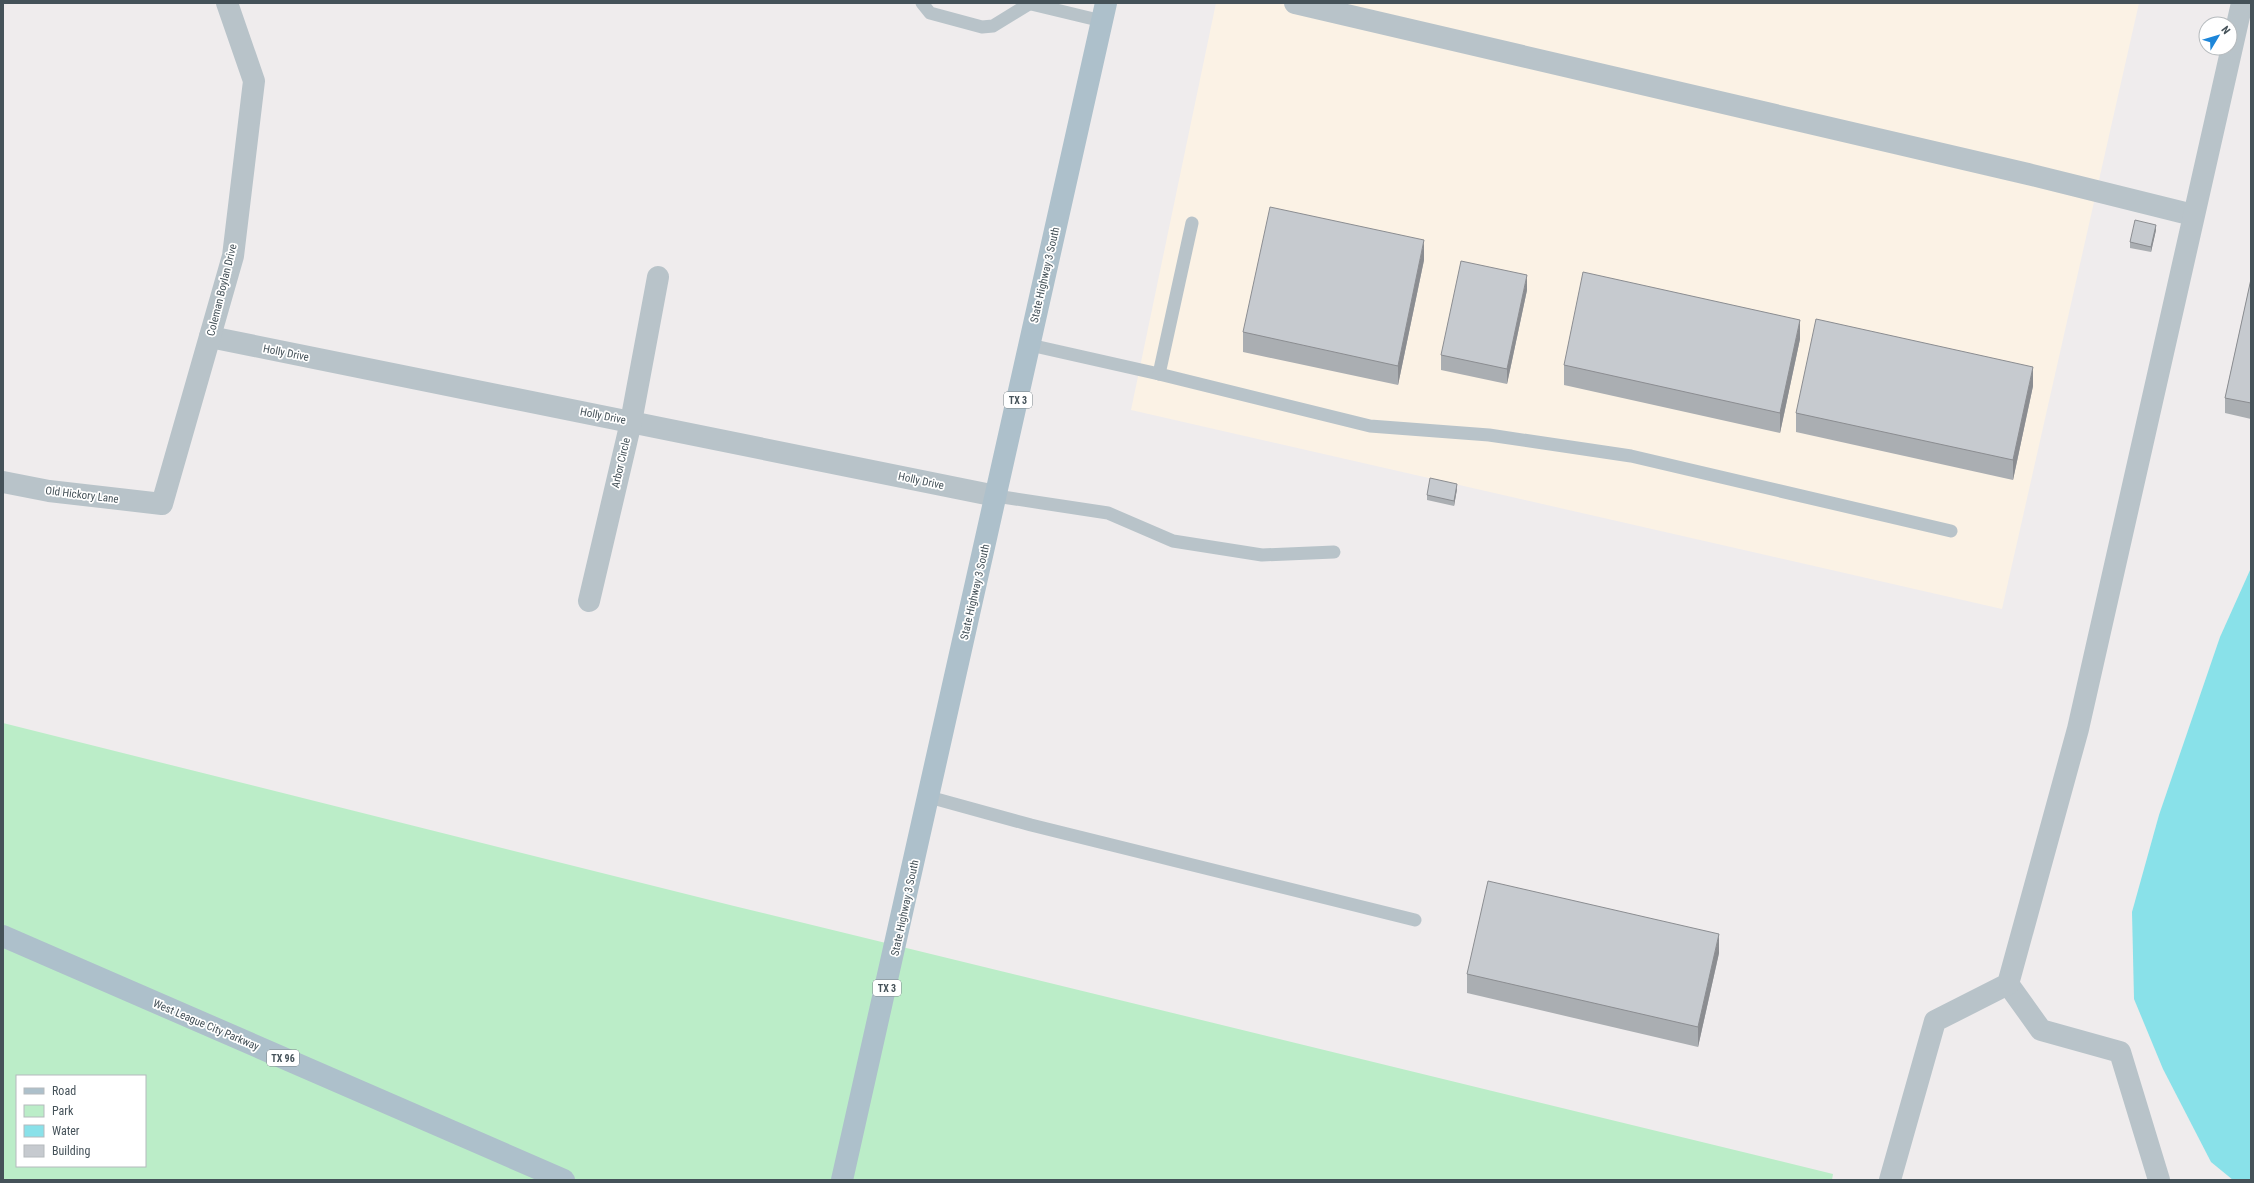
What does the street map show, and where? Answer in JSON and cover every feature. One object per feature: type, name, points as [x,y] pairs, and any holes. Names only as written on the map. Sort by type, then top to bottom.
[{"type":"main road","name":"State Highway 3 South","points":[[842,1180],[1104,12]]},
{"type":"main road","name":"West League City Parkway","points":[[3,936],[564,1180]]},
{"type":"street","name":"Coleman Boylan Drive","points":[[162,504],[233,256],[254,81],[227,3]]},
{"type":"street","points":[[1294,3],[2028,174],[2193,216]]},
{"type":"street","points":[[1891,1180],[1935,1021],[2008,984],[2078,729],[2242,3]]},
{"type":"street","name":"Arbor Circle","points":[[589,601],[631,422],[658,277]]},
{"type":"street","name":"Holly Drive","points":[[210,337],[996,496]]},
{"type":"street","name":"Old Hickory Lane","points":[[3,482],[49,491],[162,504]]},
{"type":"street","points":[[2008,984],[2041,1030],[2120,1052],[2159,1180]]},
{"type":"lane","points":[[922,3],[930,13],[982,27],[993,26],[1028,4],[1104,12]]},
{"type":"lane","points":[[1159,374],[1192,223]]},
{"type":"lane","points":[[1030,344],[1370,426],[1444,433],[1489,435],[1631,456],[1951,531]]},
{"type":"lane","points":[[996,496],[1108,513],[1174,541],[1262,555],[1334,552]]},
{"type":"lane","points":[[929,796],[1031,825],[1415,920]]},
{"type":"shaded area","points":[[1216,3],[2139,3],[2002,609],[1131,410]]},
{"type":"green space","points":[[3,723],[734,906],[1833,1174],[1832,1180],[3,1180]]},
{"type":"water","points":[[2251,568],[2251,1180],[2233,1180],[2211,1162],[2163,1069],[2134,999],[2132,912],[2159,815],[2220,637]]},
{"type":"building","points":[[1270,207],[1424,240],[1398,366],[1243,332]]},
{"type":"building","points":[[2135,220],[2156,225],[2151,247],[2130,242]]},
{"type":"building","points":[[1461,261],[1527,275],[1507,369],[1441,355]]},
{"type":"building","points":[[1583,272],[1800,320],[1780,413],[1564,365]]},
{"type":"building","points":[[2251,279],[2251,403],[2225,398]]},
{"type":"building","points":[[1816,319],[2033,367],[2013,460],[1796,413]]},
{"type":"building","points":[[1430,478],[1457,484],[1454,501],[1427,495]]},
{"type":"building","points":[[1488,881],[1719,934],[1698,1027],[1467,974]]}]
